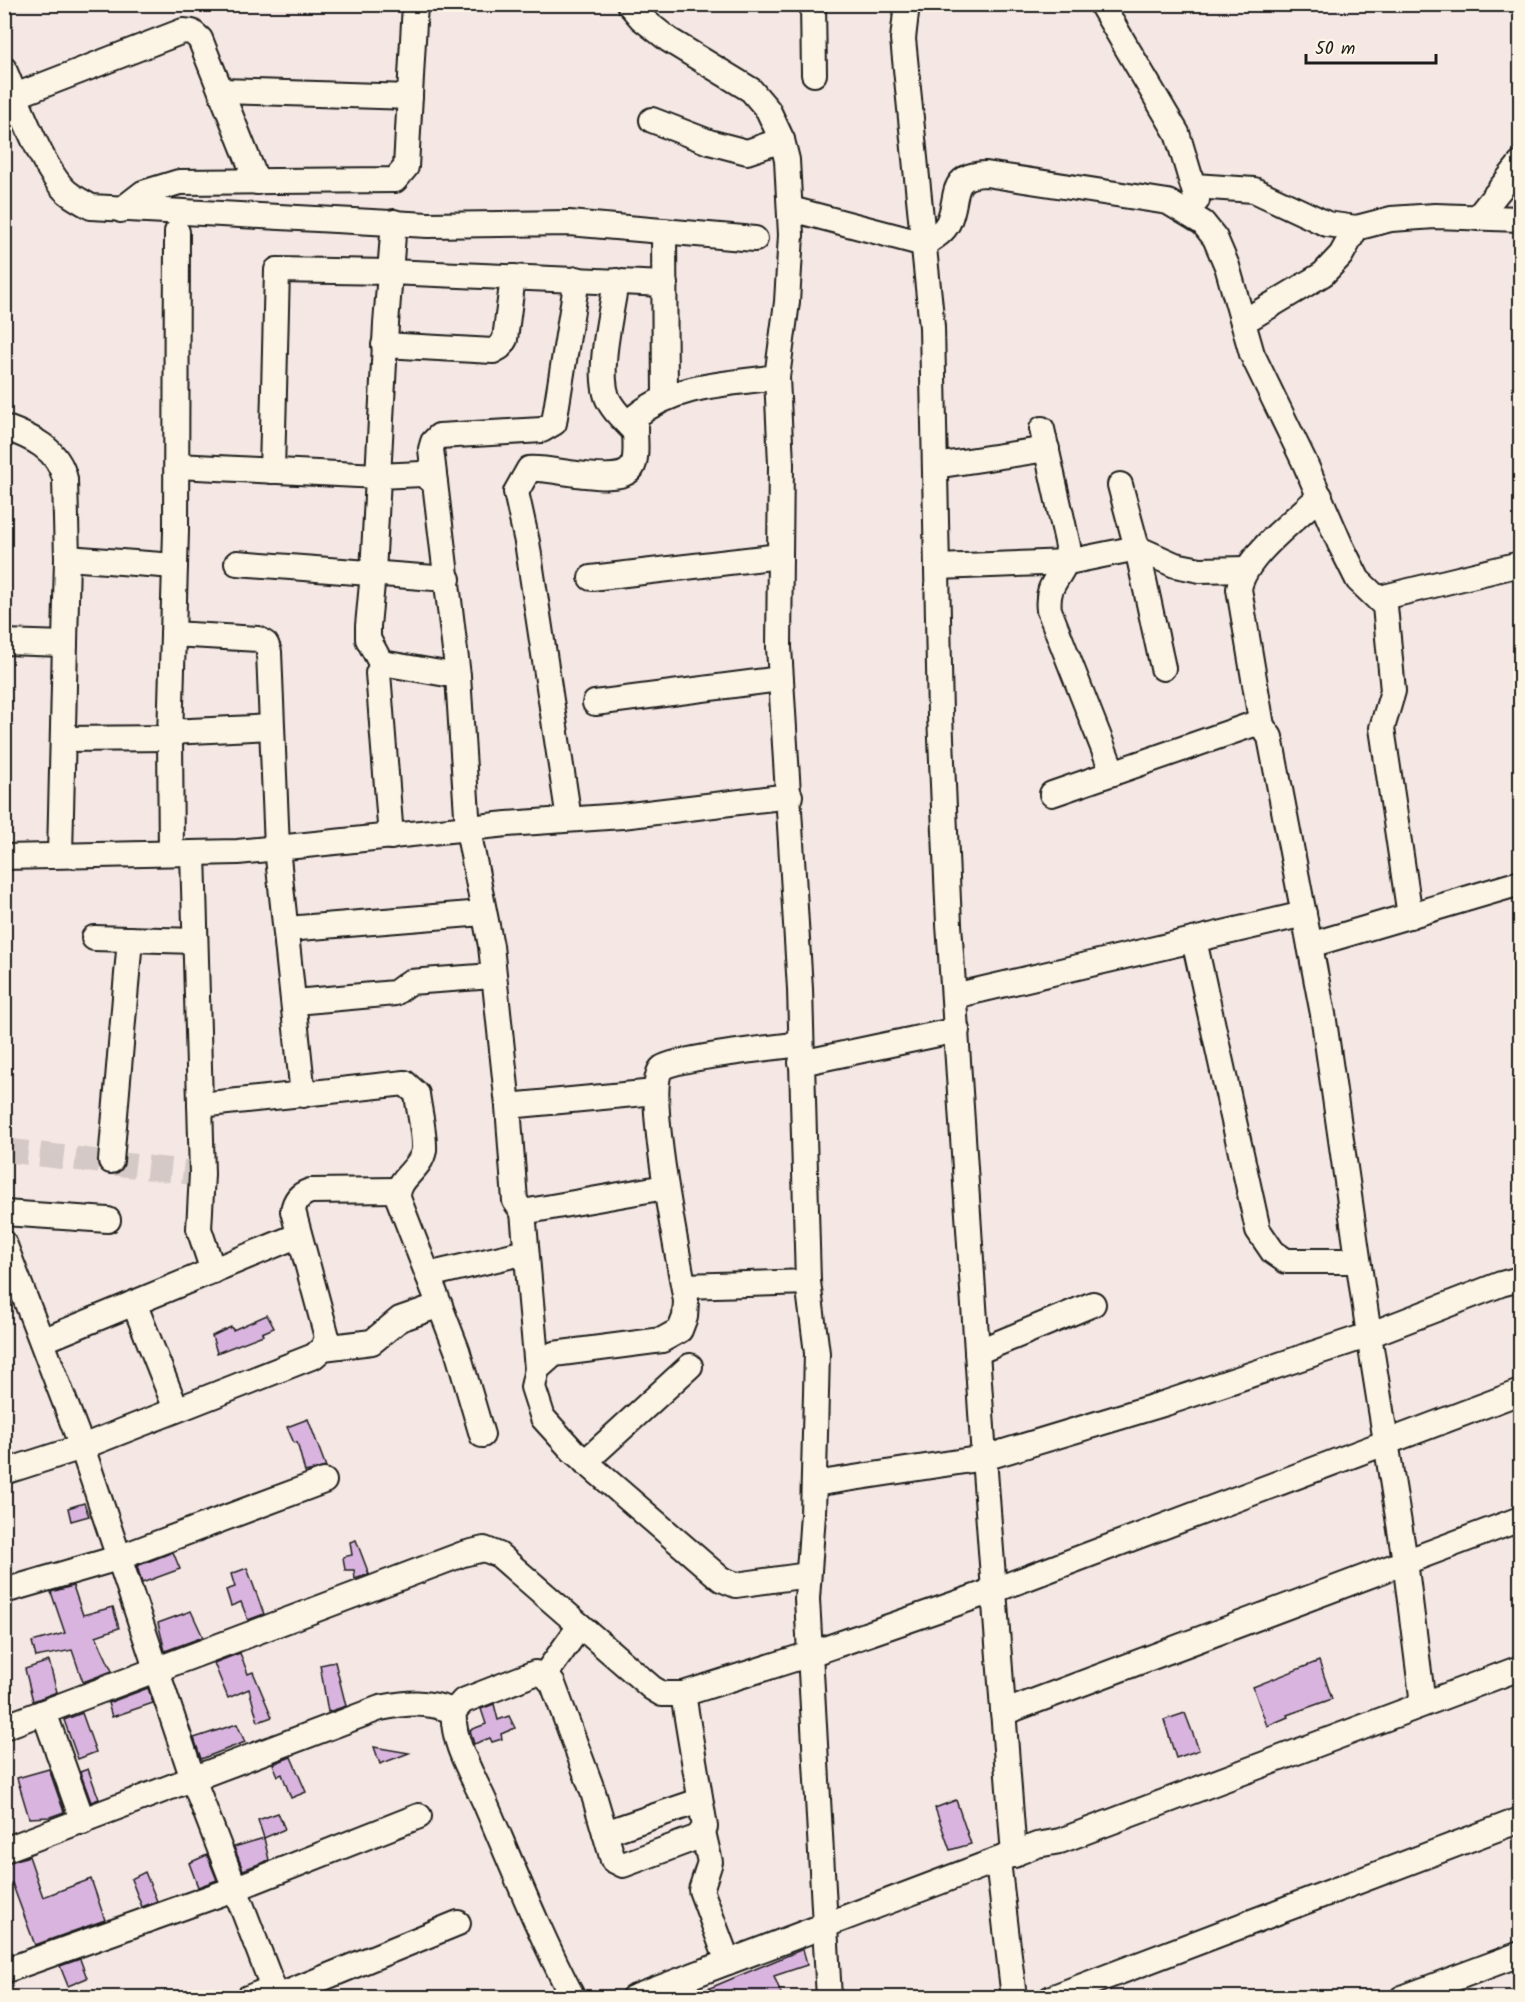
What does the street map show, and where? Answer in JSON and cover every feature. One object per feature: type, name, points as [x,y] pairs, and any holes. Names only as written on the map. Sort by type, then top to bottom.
[{"type":"street","points":[[121,210],[143,193],[179,182],[395,180],[406,167],[415,4]]},
{"type":"street","points":[[629,4],[641,18],[669,40],[751,90],[768,110],[782,140],[787,160],[791,209],[787,302],[777,377],[781,464],[780,680],[790,795],[808,1282],[817,1353],[814,1484],[808,1575],[824,1925],[830,1998]]},
{"type":"street","points":[[813,4],[814,74]]},
{"type":"street","points":[[907,4],[903,39],[932,327],[941,739],[976,1352],[1003,1713],[1006,1858],[1014,1998]]},
{"type":"street","points":[[1101,4],[1177,133],[1203,223]]},
{"type":"street","points":[[15,96],[183,31],[192,32],[200,39],[257,182]]},
{"type":"street","points":[[4,69],[26,123],[66,191],[91,207],[394,222],[569,223],[755,239]]},
{"type":"street","points":[[221,91],[410,97]]},
{"type":"street","points":[[652,120],[709,142],[747,152],[782,140]]},
{"type":"street","points":[[1477,218],[1521,164]]},
{"type":"street","points":[[791,209],[924,244],[939,236],[948,223],[956,190],[963,180],[972,174],[986,174],[1168,202],[1203,223],[1215,238],[1227,266],[1252,354],[1358,580],[1380,598],[1385,606],[1393,691],[1382,728],[1410,916]]},
{"type":"street","points":[[1194,186],[1254,190],[1327,224],[1356,228],[1391,219],[1435,216],[1521,219]]},
{"type":"street","points":[[382,665],[368,639],[374,573],[384,345],[394,222]]},
{"type":"street","points":[[1243,321],[1323,274],[1341,255],[1356,228]]},
{"type":"street","points":[[664,231],[665,398]]},
{"type":"street","points":[[177,232],[177,466],[170,735],[182,853],[195,941],[202,1174],[199,1229],[213,1271]]},
{"type":"street","points":[[272,471],[277,270],[390,272],[665,284]]},
{"type":"street","points":[[384,345],[493,351],[500,347],[505,339],[513,277]]},
{"type":"street","points":[[577,279],[554,423],[542,430],[439,436],[433,441],[431,449],[458,676],[468,830],[494,976],[508,1106],[515,1201],[523,1212],[537,1369],[532,1387],[543,1418],[585,1462],[721,1579],[736,1585],[808,1575]]},
{"type":"street","points":[[616,281],[604,373],[607,396],[613,408],[633,430]]},
{"type":"street","points":[[568,819],[527,542],[516,492],[529,469],[540,468],[578,475],[622,476],[630,471],[634,461],[633,430],[636,416],[665,398],[682,391],[777,377]]},
{"type":"street","points":[[4,427],[43,444],[63,468],[67,558],[60,855]]},
{"type":"street","points":[[935,466],[1044,439],[1067,538],[1068,562],[1047,596],[1049,610],[1113,773]]},
{"type":"street","points":[[177,466],[378,476],[422,474],[435,483]]},
{"type":"street","points":[[1120,485],[1137,548],[1163,668]]},
{"type":"street","points":[[1320,496],[1245,569],[1239,589],[1262,726],[1270,737],[1323,1014],[1369,1335],[1405,1561],[1422,1697]]},
{"type":"street","points":[[937,567],[1068,562],[1137,548],[1175,565],[1200,570],[1245,569]]},
{"type":"street","points":[[591,578],[780,556]]},
{"type":"street","points":[[67,558],[175,566]]},
{"type":"street","points":[[237,563],[448,579]]},
{"type":"street","points":[[1380,598],[1521,564]]},
{"type":"street","points":[[173,634],[258,639],[266,644],[269,652],[277,848],[303,1095]]},
{"type":"street","points":[[4,642],[65,644]]},
{"type":"street","points":[[382,665],[388,664],[458,676]]},
{"type":"street","points":[[382,665],[378,673],[391,837]]},
{"type":"street","points":[[595,703],[780,680]]},
{"type":"street","points":[[1052,794],[1254,724],[1262,726]]},
{"type":"street","points":[[63,739],[170,735],[271,726]]},
{"type":"street","points":[[4,857],[182,853],[277,848],[568,819],[622,816],[790,795]]},
{"type":"street","points":[[1310,945],[1521,883]]},
{"type":"street","points":[[287,929],[483,913]]},
{"type":"street","points":[[954,996],[1304,914]]},
{"type":"street","points":[[94,938],[195,941]]},
{"type":"street","points":[[111,1161],[130,939]]},
{"type":"street","points":[[1194,940],[1258,1230],[1273,1252],[1286,1261],[1358,1261]]},
{"type":"street","points":[[295,1002],[395,993],[410,982],[494,976]]},
{"type":"street","points":[[537,1369],[554,1354],[662,1340],[680,1330],[685,1317],[684,1286],[665,1187],[655,1092],[656,1075],[663,1067],[698,1059],[801,1053],[957,1030]]},
{"type":"street","points":[[200,1105],[405,1083],[412,1087],[417,1094],[424,1150],[415,1168],[400,1183],[398,1190],[457,1350],[482,1436]]},
{"type":"street","points":[[508,1106],[655,1092]]},
{"type":"street","points":[[523,1212],[665,1187]]},
{"type":"street","points":[[4,1472],[82,1447],[176,1408],[314,1356],[323,1348],[327,1337],[326,1325],[293,1212],[294,1202],[300,1195],[310,1191],[398,1190]]},
{"type":"street","points":[[4,1213],[108,1220]]},
{"type":"street","points":[[42,1341],[299,1235]]},
{"type":"street","points":[[4,1243],[82,1447],[193,1779],[276,1994]]},
{"type":"street","points":[[428,1275],[526,1252]]},
{"type":"street","points":[[814,1484],[984,1458],[1166,1403],[1369,1335],[1501,1284],[1521,1279]]},
{"type":"street","points":[[684,1286],[808,1282]]},
{"type":"street","points":[[134,1303],[176,1408]]},
{"type":"street","points":[[976,1352],[1093,1304]]},
{"type":"street","points":[[323,1348],[372,1342],[383,1336],[400,1320],[440,1305]]},
{"type":"street","points":[[585,1462],[690,1366]]},
{"type":"street","points":[[4,1727],[463,1554],[484,1550],[500,1555],[652,1688],[662,1694],[683,1694],[810,1654],[995,1590],[1521,1392]]},
{"type":"street","points":[[6,1584],[118,1557],[324,1481]]},
{"type":"street","points":[[1003,1713],[1521,1519]]},
{"type":"street","points":[[545,1675],[580,1626]]},
{"type":"street","points":[[633,1998],[1037,1845],[1060,1841],[1422,1697],[1521,1655]]},
{"type":"street","points":[[1422,1697],[1521,1668]]},
{"type":"street","points":[[573,1998],[546,1946],[474,1777],[453,1726],[454,1711],[464,1701],[535,1673],[545,1675],[553,1684],[613,1860],[623,1865],[699,1838],[704,1832]]},
{"type":"street","points":[[683,1694],[710,1862],[701,1890],[728,1962]]},
{"type":"street","points":[[4,1850],[380,1708],[405,1703],[430,1703],[454,1711]]},
{"type":"street","points":[[44,1712],[83,1822]]},
{"type":"street","points":[[605,1833],[699,1801]]},
{"type":"street","points":[[4,1971],[234,1889],[419,1816]]},
{"type":"street","points":[[1051,1998],[1521,1820]]},
{"type":"street","points":[[248,1998],[276,1994],[458,1923]]},
{"type":"street","points":[[1402,1998],[1521,1954]]},
{"type":"building","points":[[267,1315],[274,1328],[262,1333],[263,1335],[217,1353],[212,1336],[231,1327],[233,1330]]},
{"type":"building","points":[[308,1419],[326,1467],[305,1472],[297,1442],[294,1443],[287,1427]]},
{"type":"building","points":[[84,1503],[89,1516],[71,1521],[68,1508]]},
{"type":"building","points":[[356,1540],[369,1574],[355,1579],[354,1570],[345,1570],[343,1557],[352,1555],[350,1542]]},
{"type":"building","points":[[173,1552],[180,1569],[142,1583],[137,1566]]},
{"type":"building","points":[[247,1568],[264,1614],[248,1620],[241,1602],[231,1606],[226,1590],[235,1587],[231,1574]]},
{"type":"building","points":[[73,1586],[83,1615],[113,1607],[119,1628],[96,1636],[112,1671],[83,1682],[72,1650],[36,1657],[32,1642],[65,1633],[51,1592]]},
{"type":"building","points":[[191,1611],[203,1637],[165,1651],[158,1623]]},
{"type":"building","points":[[240,1653],[248,1674],[253,1672],[272,1717],[258,1722],[249,1689],[228,1698],[214,1663]]},
{"type":"building","points":[[49,1661],[57,1692],[33,1701],[25,1669]]},
{"type":"building","points":[[1319,1661],[1332,1699],[1287,1715],[1288,1717],[1267,1726],[1253,1687]]},
{"type":"building","points":[[335,1662],[346,1706],[328,1712],[320,1665]]},
{"type":"building","points":[[148,1688],[153,1703],[112,1717],[108,1703]]},
{"type":"building","points":[[494,1704],[498,1720],[509,1716],[515,1728],[501,1734],[502,1739],[492,1742],[490,1738],[474,1744],[470,1730],[486,1724],[481,1709]]},
{"type":"building","points":[[82,1713],[96,1752],[78,1759],[64,1720]]},
{"type":"building","points":[[1185,1713],[1199,1750],[1176,1758],[1164,1720]]},
{"type":"building","points":[[237,1724],[245,1742],[201,1759],[194,1738]]},
{"type":"building","points":[[374,1747],[409,1753],[380,1764]]},
{"type":"building","points":[[291,1757],[306,1792],[291,1798],[282,1774],[278,1776],[273,1764]]},
{"type":"building","points":[[49,1769],[64,1812],[50,1817],[29,1818],[17,1778]]},
{"type":"building","points":[[88,1769],[99,1799],[91,1802],[80,1772]]},
{"type":"building","points":[[956,1800],[971,1844],[950,1850],[935,1808]]},
{"type":"building","points":[[278,1813],[285,1829],[264,1838],[258,1820]]},
{"type":"building","points":[[264,1838],[269,1860],[243,1870],[234,1847]]},
{"type":"building","points":[[207,1855],[217,1880],[198,1887],[189,1863]]},
{"type":"building","points":[[29,1856],[43,1897],[91,1879],[105,1920],[35,1945],[12,1883],[4,1886],[4,1864]]},
{"type":"building","points":[[145,1872],[157,1901],[142,1907],[131,1879]]},
{"type":"building","points":[[803,1949],[807,1965],[774,1976],[783,1998],[686,1998]]},
{"type":"building","points":[[80,1959],[87,1978],[68,1986],[60,1966]]},
{"type":"tunnel","points":[[4,1150],[202,1174]]}]
